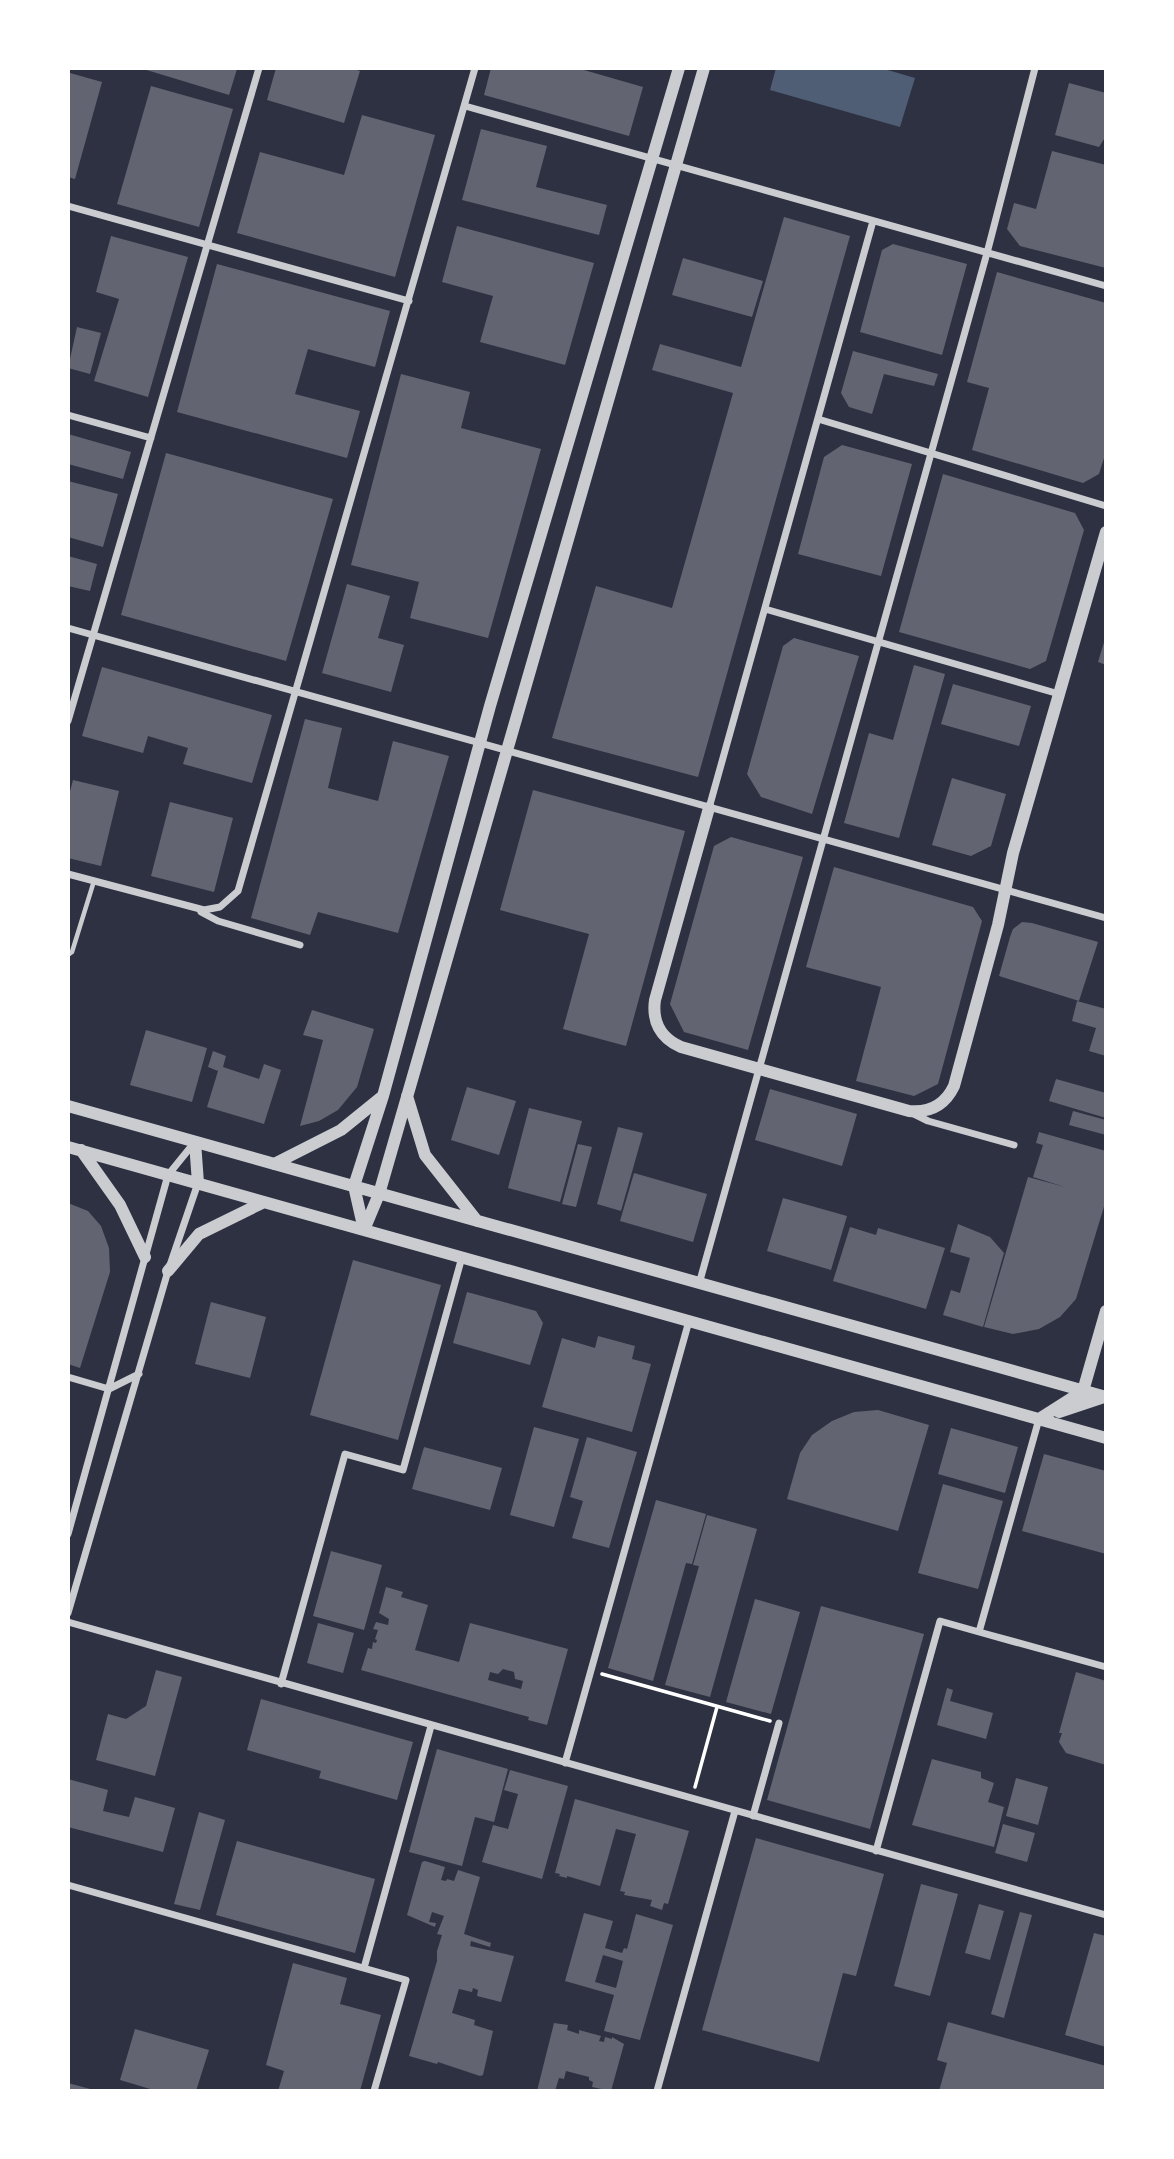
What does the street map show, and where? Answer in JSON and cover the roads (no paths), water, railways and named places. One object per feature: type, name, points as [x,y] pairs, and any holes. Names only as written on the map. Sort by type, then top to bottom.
[{"type":"street","points":[[68,721],[259,68]]},
{"type":"street","points":[[68,874],[204,911],[220,907],[238,891],[475,68]]},
{"type":"street","points":[[364,1230],[354,1186],[383,1096],[480,743],[679,68]]},
{"type":"street","points":[[364,1230],[379,1194],[704,68]]},
{"type":"street","points":[[699,1283],[987,253],[1035,68]]},
{"type":"street","points":[[464,106],[1106,286]]},
{"type":"street","points":[[68,206],[409,300]]},
{"type":"street","points":[[873,221],[655,1000],[654,1013],[660,1032],[674,1044],[909,1111],[936,1108],[947,1099],[954,1086],[1006,890],[1013,853],[1106,532]]},
{"type":"street","points":[[68,415],[151,438]]},
{"type":"street","points":[[818,419],[1106,506]]},
{"type":"street","points":[[765,609],[1059,694]]},
{"type":"street","points":[[68,628],[1106,918]]},
{"type":"street","points":[[196,909],[218,921],[300,945]]},
{"type":"street","points":[[274,1164],[341,1129],[383,1096]]},
{"type":"street","points":[[407,1096],[425,1155],[477,1221]]},
{"type":"street","points":[[68,1107],[1083,1391],[1105,1394]]},
{"type":"street","points":[[909,1111],[928,1121],[1014,1145]]},
{"type":"street","points":[[68,1534],[167,1175],[195,1142]]},
{"type":"street","points":[[68,1613],[168,1271],[198,1183],[195,1142]]},
{"type":"street","points":[[74,1149],[1106,1438]]},
{"type":"street","points":[[74,1149],[120,1205],[145,1257]]},
{"type":"street","points":[[168,1271],[200,1234],[264,1202]]},
{"type":"street","points":[[281,1684],[345,1454],[403,1470],[462,1257]]},
{"type":"street","points":[[979,1632],[1039,1419],[1083,1391],[1106,1311]]},
{"type":"street","points":[[565,1763],[689,1321]]},
{"type":"street","points":[[68,1377],[109,1389],[139,1374]]},
{"type":"street","points":[[1039,1419],[1105,1394]]},
{"type":"street","points":[[876,1851],[940,1621],[1106,1667]]},
{"type":"street","points":[[68,1622],[1106,1915]]},
{"type":"street","points":[[752,1816],[779,1723]]},
{"type":"street","points":[[364,1968],[430,1726]]},
{"type":"street","points":[[657,2091],[735,1811]]},
{"type":"street","points":[[68,1885],[406,1980],[374,2091]]},
{"type":"lane","points":[[68,955],[72,952],[94,881]]},
{"type":"water","points":[[776,68],[881,68],[915,78],[900,127],[770,90]]}]
